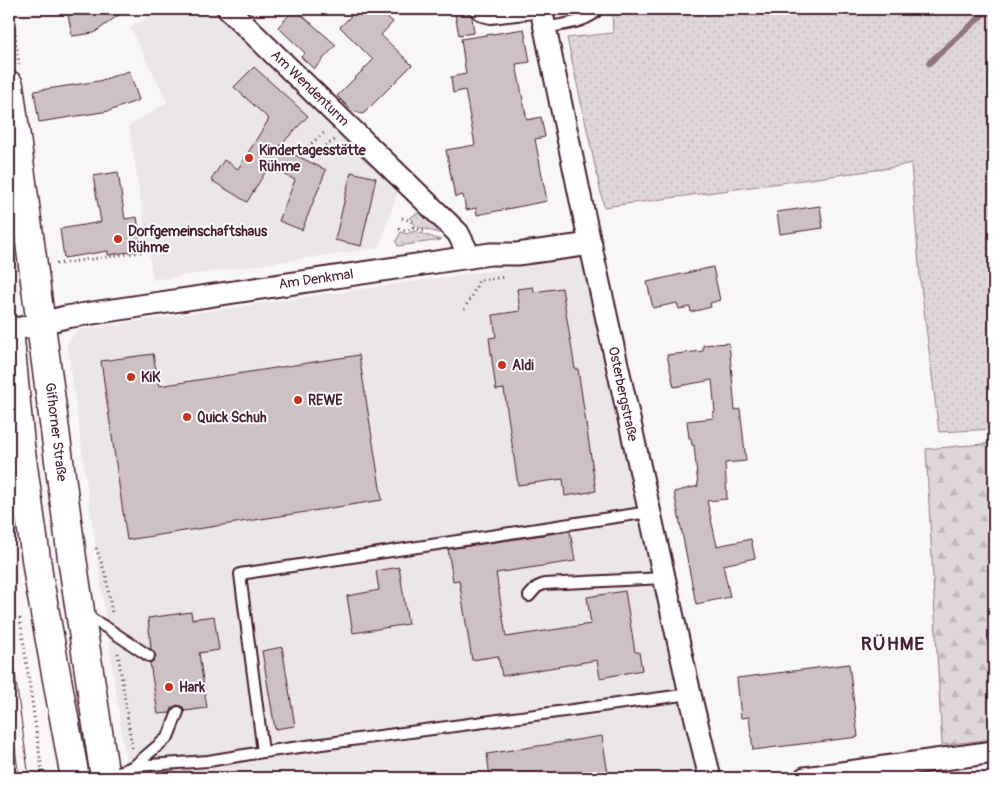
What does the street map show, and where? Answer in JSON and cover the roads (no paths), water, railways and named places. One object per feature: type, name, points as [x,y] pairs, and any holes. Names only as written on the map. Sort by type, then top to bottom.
[{"type":"main road","name":"Gifhorner Straße","points":[[9,85],[15,182],[42,322],[72,558],[105,778]]},
{"type":"main road","points":[[9,330],[20,445],[39,580],[74,778]]},
{"type":"street","name":"Am Wendenturm","points":[[228,9],[458,233],[470,257]]},
{"type":"street","name":"Osterbergstraße","points":[[542,16],[649,512],[710,778]]},
{"type":"street","name":"Am Denkmal","points":[[9,330],[42,322],[214,294],[490,254],[517,254],[591,244]]},
{"type":"street","points":[[805,778],[994,752]]},
{"type":"lane","points":[[473,9],[482,16],[490,18],[542,16],[587,18],[595,14],[598,9]]},
{"type":"lane","points":[[262,752],[240,574],[649,512]]},
{"type":"lane","points":[[529,596],[537,587],[544,584],[664,578]]},
{"type":"lane","points":[[81,613],[149,656]]},
{"type":"lane","points":[[134,766],[208,761],[690,694]]},
{"type":"lane","points":[[105,778],[134,766],[168,737],[178,712]]},
{"type":"waterway","points":[[929,63],[989,9]]},
{"type":"tram line","points":[[9,629],[29,778]]},
{"type":"tram line","points":[[9,705],[19,778]]},
{"type":"place","name":"Kindertagesstätte Rühme","points":[[249,158]]},
{"type":"place","name":"Dorfgemeinschaftshaus Rühme","points":[[118,239]]},
{"type":"place","name":"Aldi","points":[[502,365]]},
{"type":"place","name":"KiK","points":[[131,377]]},
{"type":"place","name":"REWE","points":[[298,400]]},
{"type":"place","name":"Quick Schuh","points":[[187,417]]},
{"type":"place","name":"Hark","points":[[169,687]]},
{"type":"district","name":"RÜHME","points":[[893,644]]}]
